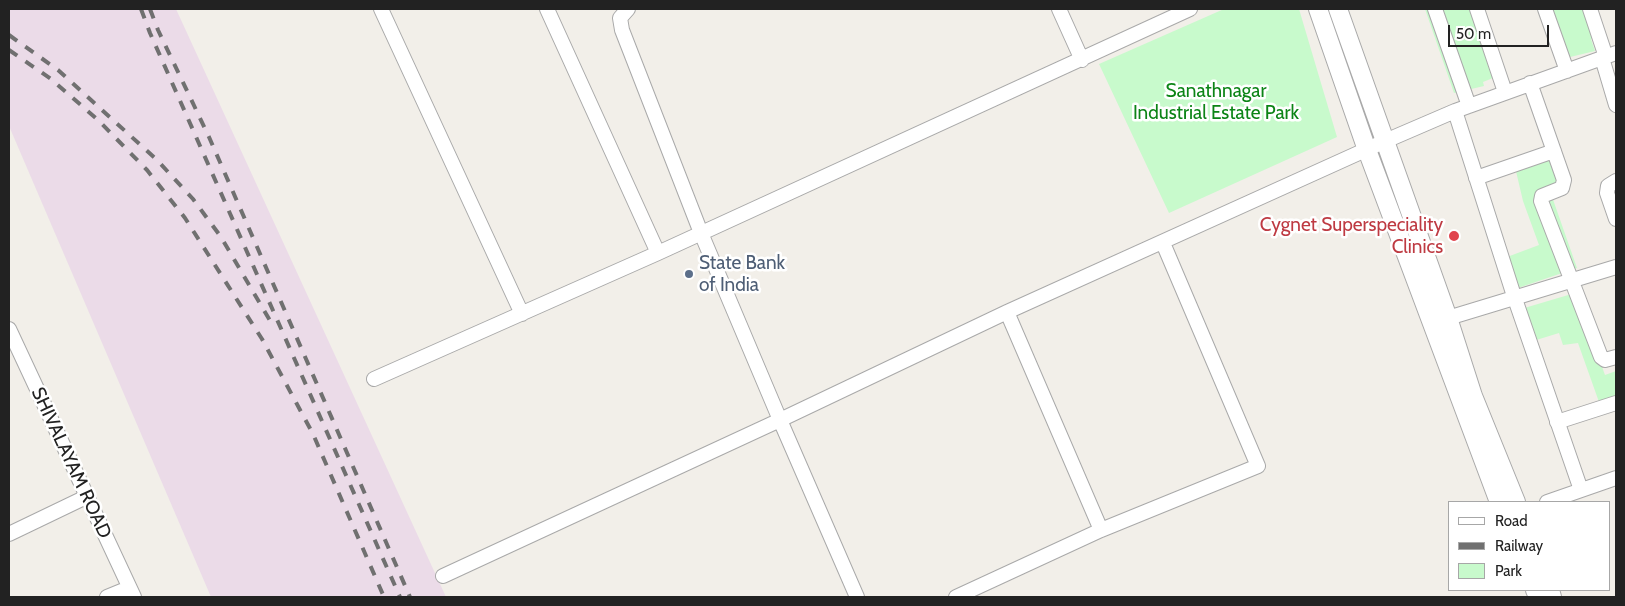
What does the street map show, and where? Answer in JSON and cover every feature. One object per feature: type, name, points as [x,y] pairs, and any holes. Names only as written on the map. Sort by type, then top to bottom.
[{"type":"street","points":[[381,9],[522,314]]},
{"type":"street","points":[[547,9],[658,253]]},
{"type":"street","points":[[628,9],[620,18],[622,30],[701,232],[857,597]]},
{"type":"street","points":[[1059,9],[1082,60]]},
{"type":"street","points":[[374,379],[658,253],[1190,9]]},
{"type":"street","points":[[1318,9],[1366,150],[1499,501]]},
{"type":"street","points":[[1338,9],[1448,318],[1473,396],[1516,501]]},
{"type":"street","points":[[1435,9],[1469,106]]},
{"type":"street","points":[[1477,9],[1505,92]]},
{"type":"street","points":[[1545,9],[1567,70]]},
{"type":"street","points":[[1590,9],[1608,56],[1616,105]]},
{"type":"street","points":[[443,576],[780,420],[1007,312],[1366,150],[1455,111],[1608,56]]},
{"type":"street","points":[[1530,83],[1565,184],[1542,196],[1541,201],[1601,357],[1605,360],[1616,357]]},
{"type":"street","points":[[1455,111],[1514,296],[1581,490]]},
{"type":"street","points":[[1476,178],[1554,151]]},
{"type":"street","points":[[1616,181],[1608,186],[1608,193],[1616,219]]},
{"type":"street","points":[[956,597],[1101,530],[1258,466],[1163,243]]},
{"type":"street","points":[[1448,318],[1514,296],[1616,267]]},
{"type":"street","points":[[1007,312],[1101,530]]},
{"type":"street","name":"SHIVALAYAM ROAD","points":[[9,329],[131,592]]},
{"type":"street","points":[[1557,422],[1616,403]]},
{"type":"street","points":[[1550,501],[1616,478]]},
{"type":"street","points":[[9,534],[86,497]]},
{"type":"street","points":[[107,597],[131,592]]},
{"type":"shaded area","points":[[9,9],[176,9],[446,597],[211,597],[9,126]]},
{"type":"green space","name":"Sanathnagar Industrial Estate Park","points":[[1224,9],[1299,9],[1337,137],[1169,213],[1099,64]]},
{"type":"green space","points":[[1425,9],[1475,9],[1498,76],[1483,82],[1484,86],[1454,93]]},
{"type":"green space","points":[[1548,9],[1592,9],[1601,35],[1591,39],[1595,51],[1566,58]]},
{"type":"green space","points":[[1552,154],[1562,184],[1550,191],[1577,268],[1518,288],[1507,257],[1539,245],[1523,201],[1515,167]]},
{"type":"green space","points":[[1575,293],[1605,375],[1616,371],[1616,395],[1599,402],[1578,343],[1563,345],[1559,333],[1533,341],[1521,309]]},
{"type":"railway","points":[[141,9],[400,597]]},
{"type":"railway","points":[[150,9],[158,30],[209,137],[410,597]]},
{"type":"railway","points":[[9,35],[58,70],[157,160],[193,199],[221,237],[272,324]]},
{"type":"railway","points":[[9,50],[51,79],[98,120],[147,170],[185,218],[262,339],[313,434],[384,597]]},
{"type":"place","name":"Cygnet Superspeciality Clinics","points":[[1454,236]]},
{"type":"place","name":"State Bank of India","points":[[689,274]]}]
